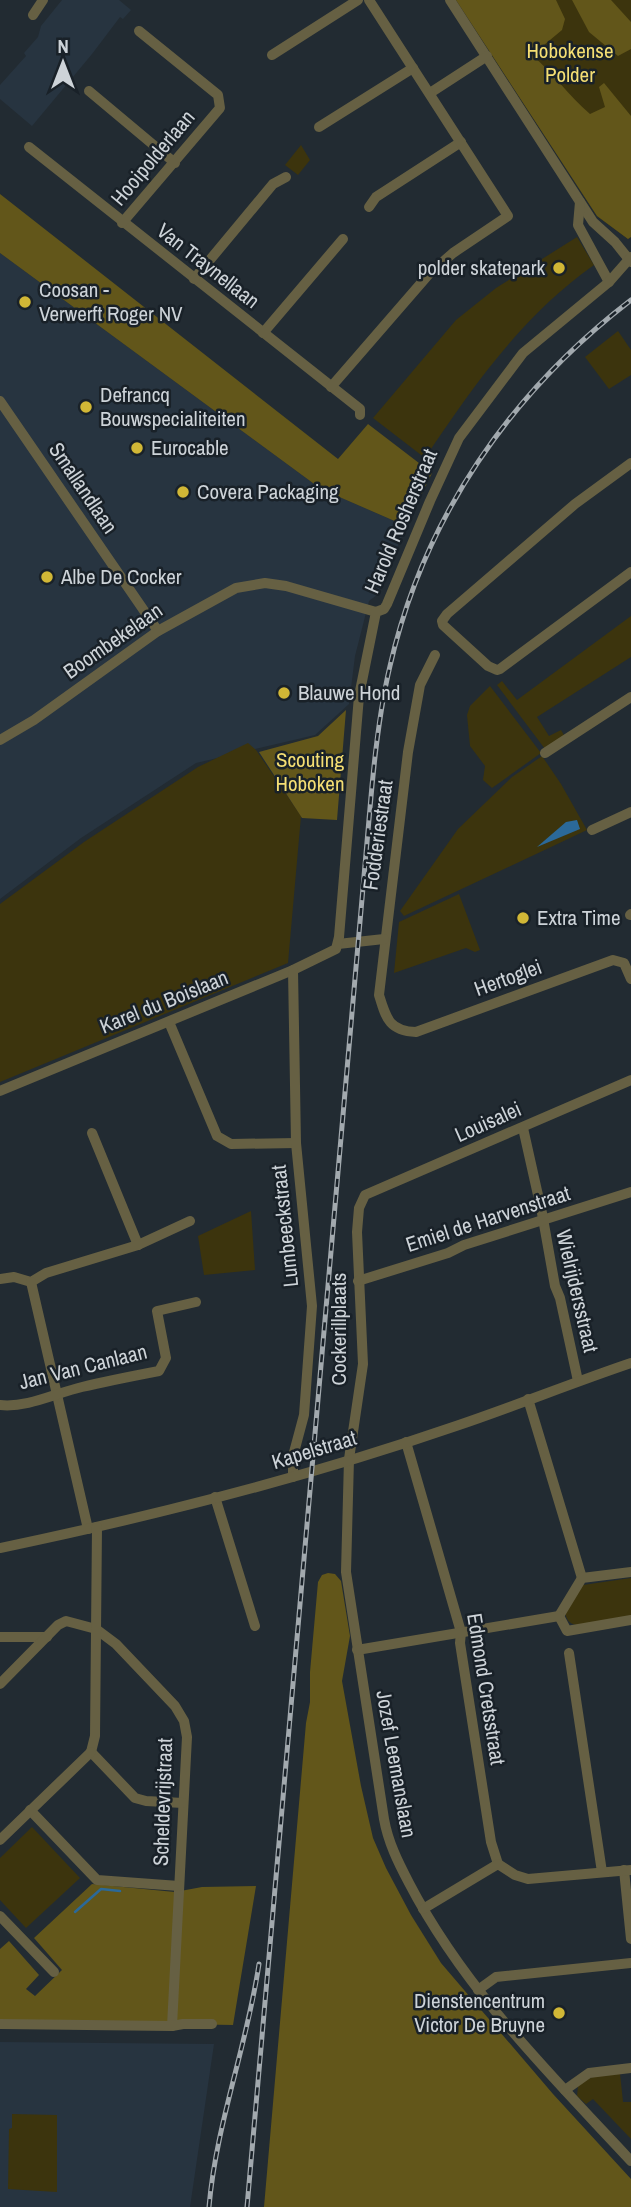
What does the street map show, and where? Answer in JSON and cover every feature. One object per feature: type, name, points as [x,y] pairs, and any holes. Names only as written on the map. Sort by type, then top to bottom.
[{"type":"street","points":[[33,15],[43,0]]},
{"type":"street","points":[[272,55],[358,0]]},
{"type":"street","points":[[331,387],[429,274],[453,253],[508,216],[369,0]]},
{"type":"street","points":[[450,0],[593,222],[630,259]]},
{"type":"street","name":"Hooipolderlaan","points":[[122,223],[220,108],[218,95],[139,31]]},
{"type":"street","points":[[430,93],[487,56]]},
{"type":"street","points":[[319,127],[413,68]]},
{"type":"street","points":[[89,91],[175,163]]},
{"type":"street","points":[[369,207],[376,197],[461,142]]},
{"type":"street","name":"Van Traynellaan","points":[[29,147],[360,409],[360,415]]},
{"type":"street","points":[[194,279],[273,184],[286,177]]},
{"type":"street","points":[[580,201],[578,225],[609,282]]},
{"type":"street","points":[[263,333],[343,239]]},
{"type":"street","name":"Harold Rosherstraat","points":[[338,944],[359,696],[376,612],[384,609],[387,604],[459,438],[523,353],[609,282],[630,259]]},
{"type":"street","name":"Smallandlaan","points":[[0,401],[158,631]]},
{"type":"street","points":[[631,463],[575,504],[447,614],[443,621],[446,629],[488,666],[497,670],[504,668],[631,572]]},
{"type":"street","name":"Boombekelaan","points":[[0,740],[34,720],[158,631],[220,594],[252,584],[265,583],[286,586],[376,612]]},
{"type":"street","name":"Fodderiestraat","points":[[389,1023],[379,995],[384,939],[414,720],[421,685],[435,655]]},
{"type":"street","points":[[545,753],[631,697]]},
{"type":"street","points":[[592,830],[631,812]]},
{"type":"street","points":[[338,944],[384,939]]},
{"type":"street","name":"Karel du Boislaan","points":[[0,1091],[293,970],[332,953],[338,944]]},
{"type":"street","name":"Hertoglei","points":[[389,1023],[416,1032],[610,961],[624,963],[631,979]]},
{"type":"street","name":"Lumbeeckstraat","points":[[293,970],[296,1143],[312,1306],[304,1415],[293,1456],[293,1477]]},
{"type":"street","points":[[169,1022],[216,1136],[230,1144],[296,1143]]},
{"type":"street","name":"Louisalei","points":[[362,1199],[365,1195],[631,1080]]},
{"type":"street","name":"Wielrijdersstraat","points":[[523,1128],[578,1381]]},
{"type":"street","points":[[92,1132],[138,1245]]},
{"type":"street","name":"Emiel de Harvenstraat","points":[[358,1281],[448,1254],[464,1245],[631,1192]]},
{"type":"street","name":"Cockerillplaats","points":[[349,1459],[363,1364],[357,1232],[362,1199]]},
{"type":"street","points":[[0,1279],[14,1277],[31,1282],[46,1273],[138,1245],[190,1222]]},
{"type":"street","points":[[0,1840],[91,1752],[95,1736],[96,1629],[92,1528],[31,1282]]},
{"type":"street","name":"Jan Van Canlaan","points":[[0,1405],[8,1406],[159,1371],[166,1358],[157,1311],[196,1302]]},
{"type":"street","name":"Kapelstraat","points":[[0,1548],[92,1528],[293,1477],[406,1442],[631,1363]]},
{"type":"street","points":[[357,1650],[559,1616],[582,1578],[528,1399]]},
{"type":"street","name":"Edmond Cretsstraat","points":[[406,1442],[461,1632],[460,1643],[489,1828],[498,1864]]},
{"type":"street","name":"Jozef Leemanslaan","points":[[349,1459],[346,1572],[385,1829],[393,1851],[423,1909],[478,1990],[565,2091],[631,2161]]},
{"type":"street","points":[[215,1497],[255,1626]]},
{"type":"street","points":[[582,1578],[631,1572]]},
{"type":"street","points":[[559,1616],[567,1631],[631,1620]]},
{"type":"street","points":[[0,1684],[66,1621],[96,1629]]},
{"type":"street","name":"Scheldevrijstraat","points":[[96,1629],[116,1644],[180,1714],[187,1737],[172,2026]]},
{"type":"street","points":[[0,1637],[47,1637]]},
{"type":"street","points":[[569,1653],[602,1872]]},
{"type":"street","points":[[91,1752],[135,1798],[183,1803]]},
{"type":"street","name":"Scheldevrijstraat","points":[[30,1810],[97,1880],[179,1886]]},
{"type":"street","points":[[423,1909],[498,1864],[515,1875],[528,1879],[628,1870],[631,1939]]},
{"type":"street","points":[[0,1916],[54,1972]]},
{"type":"street","points":[[478,1990],[496,1977],[631,1963]]},
{"type":"street","points":[[0,2024],[212,2024]]},
{"type":"street","points":[[565,2091],[589,2073],[631,2068]]},
{"type":"shaded area","points":[[62,0],[119,0],[131,10],[123,19],[120,17],[32,126],[0,99],[0,85],[26,56],[24,53],[38,37],[41,26]]},
{"type":"shaded area","points":[[0,253],[321,489],[406,526],[378,594],[369,601],[355,656],[349,704],[315,735],[196,763],[81,838],[0,899]]},
{"type":"shaded area","points":[[0,2042],[214,2044],[190,2207],[0,2207]]},
{"type":"green space","name":"Hobokense Polder","points":[[456,0],[631,0],[631,237],[628,239],[597,216]]},
{"type":"green space","name":"Hobokense Polder","points":[[456,0],[556,0],[565,19],[562,30],[532,55],[590,114],[605,107],[599,87],[604,83],[631,116],[631,237],[628,239],[597,216]]},
{"type":"green space","points":[[572,0],[611,0],[631,22],[631,49],[618,56],[589,32]]},
{"type":"green space","points":[[301,145],[310,160],[298,175],[285,165]]},
{"type":"green space","points":[[0,194],[338,459],[368,424],[432,473],[406,526],[321,489],[0,253]]},
{"type":"green space","points":[[577,237],[594,265],[544,306],[522,329],[481,378],[425,458],[373,418],[456,320],[496,288]]},
{"type":"green space","points":[[618,331],[631,350],[631,375],[609,389],[585,357]]},
{"type":"green space","points":[[631,616],[631,657],[537,717],[549,736],[561,730],[565,737],[545,749],[497,685],[502,681],[517,700]]},
{"type":"green space","points":[[490,686],[541,753],[492,788],[483,780],[485,766],[470,746],[467,715],[470,706]]},
{"type":"green space","name":"Scouting Hoboken","points":[[346,710],[337,820],[302,818],[259,752],[318,736]]},
{"type":"green space","points":[[248,743],[256,750],[301,816],[288,963],[0,1082],[0,904],[84,842],[198,767]]},
{"type":"green space","points":[[542,756],[587,830],[404,916],[400,911],[458,829],[512,777]]},
{"type":"green space","points":[[459,894],[480,950],[475,952],[466,948],[394,973],[399,922]]},
{"type":"green space","points":[[251,1211],[255,1270],[204,1275],[198,1236]]},
{"type":"green space","points":[[335,1574],[341,1581],[350,1636],[342,1681],[373,1838],[386,1868],[441,1963],[553,2094],[631,2179],[631,2207],[264,2207],[310,1702],[318,1582],[322,1575]]},
{"type":"green space","points":[[631,1578],[631,1617],[577,1625],[568,1620],[565,1613],[583,1585]]},
{"type":"green space","points":[[32,1827],[80,1878],[26,1928],[0,1900],[0,1858]]},
{"type":"green space","points":[[92,1884],[175,1892],[202,1887],[256,1886],[233,2025],[0,2021],[0,1949],[9,1941],[39,1975],[26,1989],[35,1996],[62,1970],[34,1938]]},
{"type":"green space","points":[[620,2073],[623,2102],[631,2102],[631,2139],[593,2099],[586,2104],[577,2096],[578,2086],[587,2079]]},
{"type":"green space","points":[[12,2114],[57,2115],[57,2192],[8,2189],[9,2129],[12,2128]]},
{"type":"water","points":[[577,820],[580,829],[537,847],[566,822]]},
{"type":"waterway","points":[[75,1912],[101,1889],[120,1891]]},
{"type":"railway","points":[[247,2207],[372,790],[386,683],[405,611],[425,559],[478,462],[511,417],[548,375],[588,336],[631,300]]},
{"type":"railway","points":[[209,2207],[218,2146],[259,1964]]},
{"type":"place","name":"polder skatepark","points":[[559,268]]},
{"type":"place","name":"Coosan - Verwerft Roger NV","points":[[25,302]]},
{"type":"place","name":"Defrancq Bouwspecialiteiten","points":[[86,407]]},
{"type":"place","name":"Eurocable","points":[[137,448]]},
{"type":"place","name":"Covera Packaging","points":[[183,492]]},
{"type":"place","name":"Albe De Cocker","points":[[47,577]]},
{"type":"place","name":"Blauwe Hond","points":[[284,693]]},
{"type":"place","name":"Extra Time","points":[[523,918]]},
{"type":"place","name":"Dienstencentrum Victor De Bruyne","points":[[559,2013]]}]
